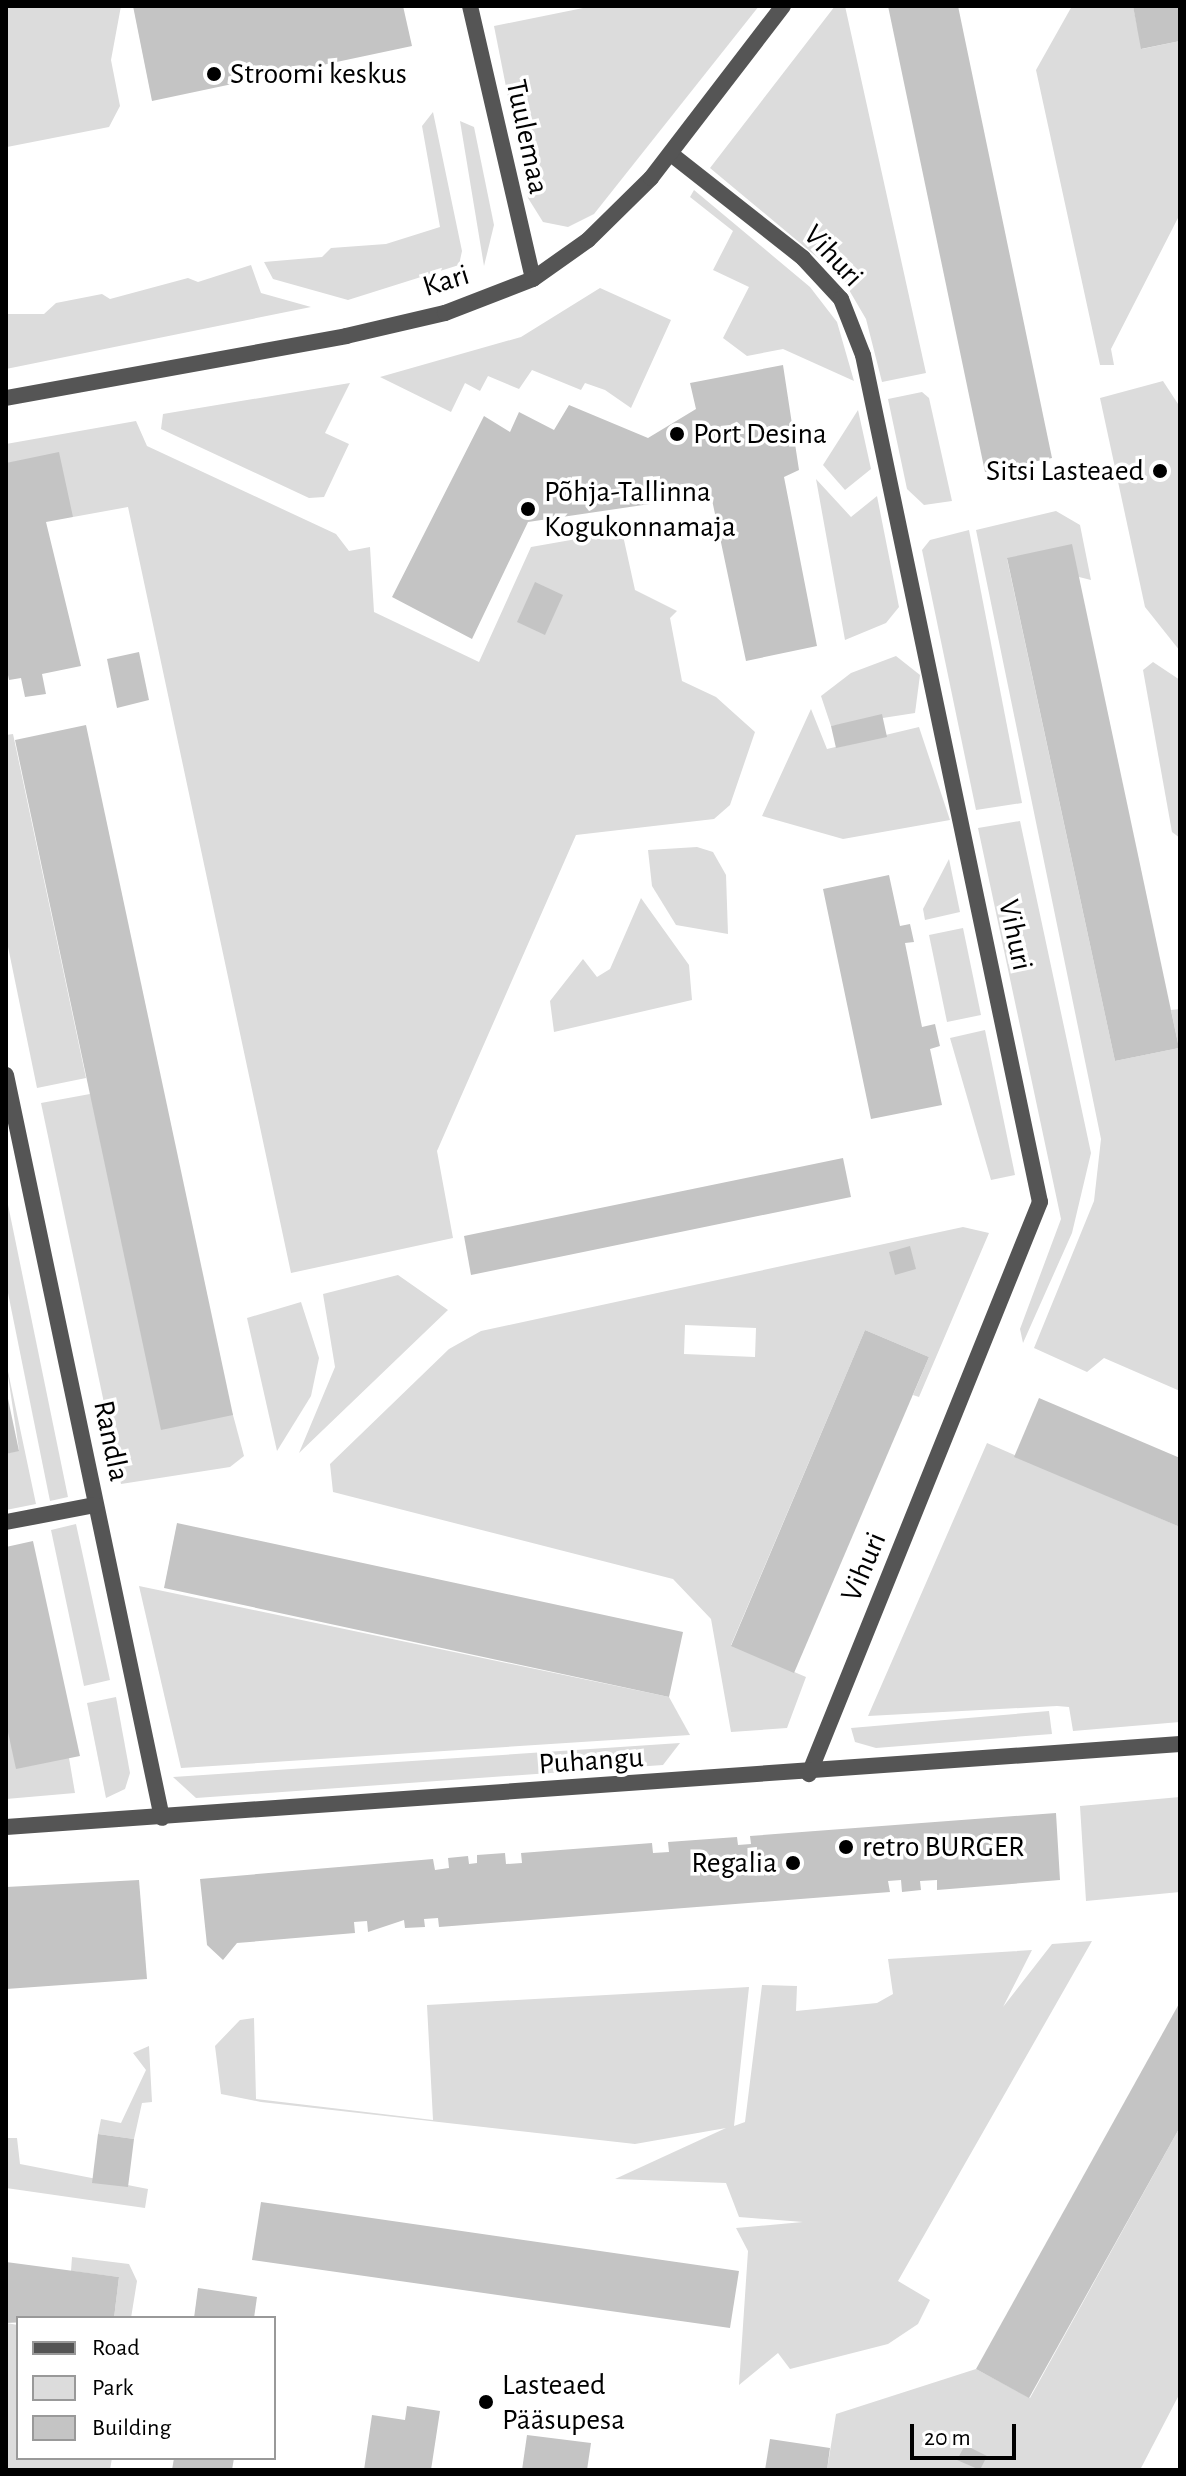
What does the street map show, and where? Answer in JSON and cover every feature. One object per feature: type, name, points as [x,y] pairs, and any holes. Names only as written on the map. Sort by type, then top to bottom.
[{"type":"street","name":"Tuulemaa","points":[[470,6],[533,279]]},
{"type":"street","name":"Kari","points":[[6,398],[346,336],[445,313],[533,279],[588,240],[671,154],[783,6]]},
{"type":"street","name":"Vihuri","points":[[671,154],[803,258],[841,299],[863,355],[1040,1202],[809,1774]]},
{"type":"street","name":"Randla","points":[[6,1075],[162,1818]]},
{"type":"street","points":[[6,1522],[95,1505]]},
{"type":"street","name":"Puhangu","points":[[6,1827],[809,1774],[1180,1744]]},
{"type":"green space","points":[[6,6],[121,6],[111,60],[120,106],[109,127],[7,147]]},
{"type":"green space","points":[[593,6],[759,6],[594,214],[568,227],[543,222],[528,198],[494,26]]},
{"type":"green space","points":[[835,6],[845,6],[926,373],[882,382],[866,319],[842,278],[710,168]]},
{"type":"green space","points":[[1072,6],[1133,6],[1142,49],[1180,41],[1180,214],[1111,349],[1114,365],[1100,365],[1036,70]]},
{"type":"green space","points":[[433,112],[462,251],[459,265],[348,300],[273,279],[264,262],[322,257],[331,248],[386,244],[440,227],[422,126]]},
{"type":"green space","points":[[460,121],[474,127],[494,225],[484,266]]},
{"type":"green space","points":[[694,190],[810,287],[837,322],[854,381],[783,349],[747,356],[723,338],[749,287],[713,270],[733,231],[690,197]]},
{"type":"green space","points":[[251,265],[261,293],[311,307],[6,369],[6,314],[44,314],[56,303],[102,294],[110,299],[188,278],[198,282]]},
{"type":"green space","points":[[600,288],[671,320],[631,408],[605,390],[585,383],[581,390],[532,370],[519,389],[488,376],[480,391],[465,383],[451,412],[380,377],[521,337]]},
{"type":"green space","points":[[1163,381],[1180,407],[1180,651],[1145,607],[1100,398]]},
{"type":"green space","points":[[350,383],[325,433],[349,444],[324,497],[309,498],[161,429],[163,414]]},
{"type":"green space","points":[[922,392],[929,398],[952,501],[924,505],[907,489],[888,399]]},
{"type":"green space","points":[[858,410],[871,469],[845,490],[823,465]]},
{"type":"green space","points":[[136,421],[147,446],[336,534],[349,551],[370,547],[374,612],[479,662],[531,547],[622,531],[635,590],[677,611],[670,618],[682,681],[716,697],[755,732],[730,805],[714,819],[576,835],[437,1151],[453,1238],[291,1273],[128,507],[73,517],[6,463],[6,444]]},
{"type":"green space","points":[[816,479],[851,517],[877,496],[899,607],[886,623],[845,640]]},
{"type":"green space","points":[[1056,511],[1080,525],[1091,580],[1007,559],[1115,1061],[1179,1048],[1171,1010],[1180,1009],[1180,1391],[1104,1358],[1087,1372],[1034,1348],[1094,1201],[1101,1139],[976,530]]},
{"type":"green space","points":[[969,530],[1022,803],[976,810],[922,550],[930,540]]},
{"type":"green space","points":[[896,656],[920,675],[915,713],[831,726],[821,696],[851,673]]},
{"type":"green space","points":[[1153,662],[1180,680],[1180,838],[1172,832],[1143,670]]},
{"type":"green space","points":[[811,709],[827,749],[919,727],[950,820],[843,839],[762,816]]},
{"type":"green space","points":[[13,734],[86,1078],[37,1088],[6,937],[6,735]]},
{"type":"green space","points":[[1020,821],[1091,1153],[1072,1233],[1023,1343],[1020,1329],[1061,1219],[978,828]]},
{"type":"green space","points":[[697,847],[713,852],[726,875],[728,934],[676,925],[652,886],[648,850]]},
{"type":"green space","points":[[949,859],[960,912],[925,920],[923,909]]},
{"type":"green space","points":[[641,898],[689,965],[692,1000],[554,1032],[550,1001],[583,959],[597,977],[610,969]]},
{"type":"green space","points":[[963,928],[981,1015],[947,1022],[929,935]]},
{"type":"green space","points":[[985,1030],[1015,1175],[991,1180],[950,1038]]},
{"type":"green space","points":[[90,1094],[233,1415],[244,1456],[230,1467],[121,1484],[41,1103]]},
{"type":"green space","points":[[6,1195],[68,1497],[50,1501],[6,1283]]},
{"type":"green space","points":[[963,1227],[989,1233],[919,1397],[913,1395],[929,1357],[865,1330],[731,1645],[806,1677],[787,1728],[731,1732],[711,1619],[673,1579],[333,1492],[330,1464],[449,1349],[481,1331]],"holes":[[[685,1325],[756,1328],[755,1357],[684,1354]]]},
{"type":"green space","points":[[398,1275],[448,1310],[299,1453],[335,1367],[323,1294]]},
{"type":"green space","points":[[301,1302],[319,1358],[311,1396],[277,1451],[247,1318]]},
{"type":"green space","points":[[6,1362],[36,1504],[6,1510],[6,1454],[19,1450]]},
{"type":"green space","points":[[987,1443],[1180,1527],[1180,1722],[1073,1731],[1069,1707],[1057,1706],[868,1716]]},
{"type":"green space","points":[[76,1524],[110,1680],[84,1686],[51,1530]]},
{"type":"green space","points":[[139,1586],[669,1697],[690,1735],[181,1768]]},
{"type":"green space","points":[[116,1697],[130,1773],[125,1789],[106,1798],[87,1703]]},
{"type":"green space","points":[[1049,1711],[1052,1734],[876,1748],[855,1742],[851,1728]]},
{"type":"green space","points":[[6,1723],[69,1758],[75,1793],[6,1799]]},
{"type":"green space","points":[[680,1743],[663,1765],[196,1798],[173,1777]]},
{"type":"green space","points":[[1180,1797],[1180,1892],[1086,1901],[1080,1806]]},
{"type":"green space","points":[[1092,1941],[898,2281],[930,2300],[918,2324],[888,2344],[790,2369],[778,2353],[739,2385],[748,2251],[736,2228],[803,2222],[739,2217],[726,2183],[615,2179],[726,2128],[635,2144],[261,2102],[221,2094],[215,2046],[240,2020],[254,2018],[256,2099],[433,2120],[427,2005],[749,1987],[734,2126],[745,2122],[762,1985],[797,1986],[796,2011],[877,2003],[893,1994],[888,1959],[1032,1950],[1003,2007],[1052,1944]]},
{"type":"green space","points":[[149,2046],[152,2102],[142,2103],[134,2139],[98,2134],[101,2119],[121,2123],[146,2070],[133,2053]]},
{"type":"green space","points":[[1180,2127],[1180,2393],[1140,2470],[827,2470],[836,2414],[976,2369],[1030,2398]]},
{"type":"green space","points":[[6,2138],[17,2138],[20,2164],[148,2189],[145,2208],[6,2188]]},
{"type":"green space","points":[[72,2257],[129,2264],[137,2281],[131,2316],[114,2316],[119,2277],[71,2271]]},
{"type":"green space","points":[[6,2323],[16,2325],[16,2460],[112,2460],[110,2470],[6,2470]]},
{"type":"building","name":"Stroomi keskus","points":[[133,6],[403,6],[412,46],[152,101]]},
{"type":"building","points":[[888,6],[958,6],[1052,458],[985,472]]},
{"type":"building","points":[[1133,6],[1180,6],[1180,41],[1141,49]]},
{"type":"building","name":"Põhja-Tallinna Kogukonnamaja","points":[[783,365],[799,470],[784,477],[817,646],[746,661],[711,495],[528,522],[472,639],[392,597],[484,416],[510,432],[519,412],[554,430],[569,405],[648,438],[696,409],[690,383]]},
{"type":"building","points":[[59,452],[73,517],[46,522],[81,666],[42,674],[46,694],[25,697],[21,678],[9,680],[6,665],[6,463]]},
{"type":"building","points":[[1072,544],[1179,1048],[1115,1061],[1007,558]]},
{"type":"building","points":[[535,582],[563,595],[545,635],[517,622]]},
{"type":"building","points":[[139,652],[149,700],[117,708],[107,659]]},
{"type":"building","points":[[882,714],[887,737],[836,748],[831,726]]},
{"type":"building","points":[[86,725],[233,1415],[161,1430],[15,740]]},
{"type":"building","points":[[889,875],[900,926],[910,924],[914,942],[905,943],[922,1027],[935,1024],[940,1046],[930,1049],[942,1105],[871,1119],[823,889]]},
{"type":"building","points":[[843,1158],[851,1197],[471,1275],[464,1236]]},
{"type":"building","points":[[910,1246],[916,1269],[895,1275],[889,1252]]},
{"type":"building","points":[[865,1330],[929,1357],[794,1673],[731,1646]]},
{"type":"building","points":[[6,1395],[19,1451],[6,1454]]},
{"type":"building","points":[[1039,1398],[1180,1458],[1180,1527],[1014,1457]]},
{"type":"building","points":[[177,1523],[683,1632],[669,1697],[164,1588]]},
{"type":"building","points":[[33,1541],[80,1756],[16,1769],[6,1723],[6,1547]]},
{"type":"building","points":[[1056,1813],[1060,1880],[937,1890],[937,1880],[920,1881],[921,1890],[902,1892],[901,1880],[888,1881],[890,1892],[439,1927],[438,1918],[424,1919],[425,1927],[405,1928],[404,1920],[368,1932],[367,1921],[354,1922],[355,1933],[237,1943],[223,1960],[207,1945],[200,1879],[433,1859],[435,1870],[449,1868],[448,1858],[468,1856],[469,1864],[477,1863],[477,1855],[505,1853],[506,1864],[522,1863],[521,1853],[652,1843],[653,1853],[669,1852],[668,1842],[737,1837],[738,1845],[751,1844],[750,1836]]},
{"type":"building","points":[[139,1880],[147,1979],[6,1989],[6,1887]]},
{"type":"building","points":[[1180,2002],[1180,2127],[1029,2398],[976,2369]]},
{"type":"building","points":[[98,2134],[134,2139],[128,2187],[92,2183]]},
{"type":"building","points":[[261,2202],[739,2271],[730,2328],[252,2260]]},
{"type":"building","points":[[6,2262],[119,2277],[114,2316],[16,2316],[16,2323],[6,2323]]},
{"type":"building","points":[[198,2288],[257,2297],[254,2316],[194,2316]]},
{"type":"building","points":[[407,2406],[440,2411],[431,2470],[364,2470],[372,2415],[405,2420]]},
{"type":"building","points":[[527,2435],[591,2443],[587,2470],[522,2470]]},
{"type":"building","points":[[770,2439],[830,2448],[827,2470],[765,2470]]},
{"type":"building","points":[[965,2445],[987,2456],[980,2470],[957,2460]]},
{"type":"building","points":[[174,2460],[234,2460],[232,2470],[172,2470]]},
{"type":"place","name":"Stroomi keskus","points":[[214,74]]},
{"type":"place","name":"Port Desina","points":[[677,434]]},
{"type":"place","name":"Sitsi Lasteaed","points":[[1160,471]]},
{"type":"place","name":"Põhja-Tallinna Kogukonnamaja","points":[[528,509]]},
{"type":"place","name":"retro BURGER","points":[[846,1847]]},
{"type":"place","name":"Regalia","points":[[793,1863]]},
{"type":"place","name":"Lasteaed Pääsupesa","points":[[486,2402]]}]
